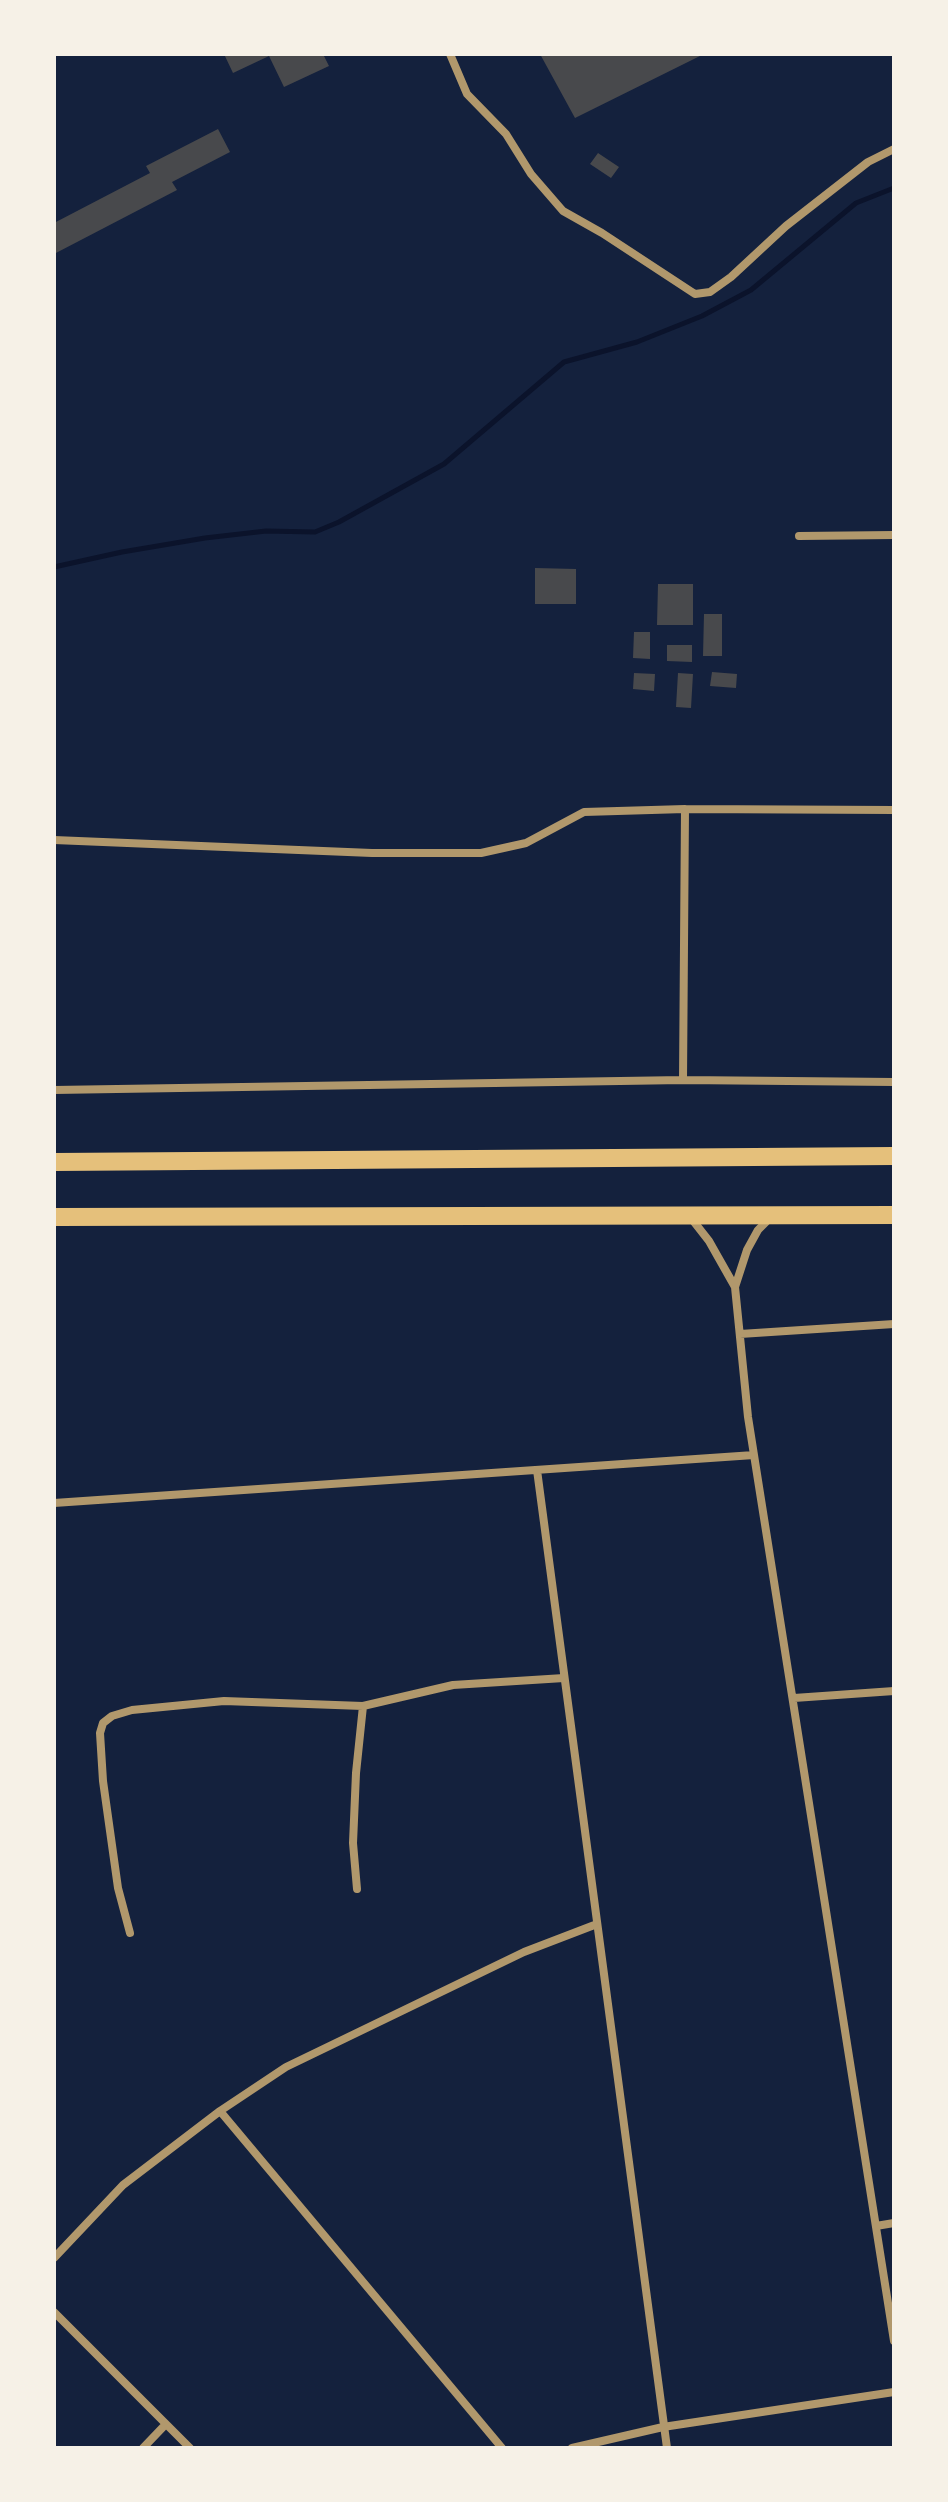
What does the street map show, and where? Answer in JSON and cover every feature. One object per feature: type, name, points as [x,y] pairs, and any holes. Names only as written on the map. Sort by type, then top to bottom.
[{"type":"highway","points":[[54,1162],[894,1156]]},
{"type":"highway","points":[[54,1217],[894,1215]]},
{"type":"street","points":[[450,54],[467,94],[506,134],[531,174],[563,211],[695,294],[710,292],[731,277],[786,226],[868,162],[894,149]]},
{"type":"street","points":[[799,536],[894,535]]},
{"type":"street","points":[[683,1080],[685,809]]},
{"type":"street","points":[[54,840],[372,853],[481,853],[526,843],[584,812],[894,810]]},
{"type":"street","points":[[54,1090],[683,1080],[894,1082]]},
{"type":"street","points":[[690,1217],[709,1241],[735,1287],[754,1455],[894,2341]]},
{"type":"street","points":[[735,1287],[747,1250],[758,1230],[771,1217]]},
{"type":"street","points":[[740,1334],[894,1324]]},
{"type":"street","points":[[54,1503],[754,1455]]},
{"type":"street","points":[[537,1470],[667,2448]]},
{"type":"street","points":[[130,1933],[118,1888],[103,1781],[100,1733],[103,1723],[112,1716],[132,1710],[224,1701],[363,1706],[453,1685],[564,1678]]},
{"type":"street","points":[[794,1698],[894,1691]]},
{"type":"street","points":[[357,1889],[353,1843],[363,1706]]},
{"type":"street","points":[[54,2258],[123,2185],[220,2111],[286,2067],[524,1952],[597,1924]]},
{"type":"street","points":[[220,2111],[502,2448]]},
{"type":"street","points":[[876,2226],[894,2223]]},
{"type":"street","points":[[54,2312],[190,2448]]},
{"type":"street","points":[[572,2448],[663,2427],[894,2392]]},
{"type":"street","points":[[143,2448],[165,2425]]},
{"type":"building","points":[[224,54],[323,54],[329,66],[284,87],[269,56],[233,73]]},
{"type":"building","points":[[540,54],[704,54],[575,118]]},
{"type":"building","points":[[218,129],[230,152],[172,182],[177,190],[54,254],[54,223],[150,173],[146,166]]},
{"type":"building","points":[[598,153],[619,167],[611,178],[590,164]]},
{"type":"building","points":[[535,568],[576,569],[576,604],[535,604]]},
{"type":"building","points":[[658,584],[693,584],[693,625],[657,625]]},
{"type":"building","points":[[704,614],[722,614],[722,656],[703,656]]},
{"type":"building","points":[[634,632],[650,632],[650,659],[633,658]]},
{"type":"building","points":[[667,645],[692,645],[692,662],[667,661]]},
{"type":"building","points":[[712,672],[737,674],[736,688],[710,686]]},
{"type":"building","points":[[634,673],[655,674],[654,691],[633,689]]},
{"type":"building","points":[[678,673],[693,674],[691,708],[676,707]]},
{"type":"waterway","points":[[54,567],[205,538],[266,531],[315,532],[339,522],[444,464],[564,362],[637,342],[702,316],[751,290],[856,203],[894,188]]}]
